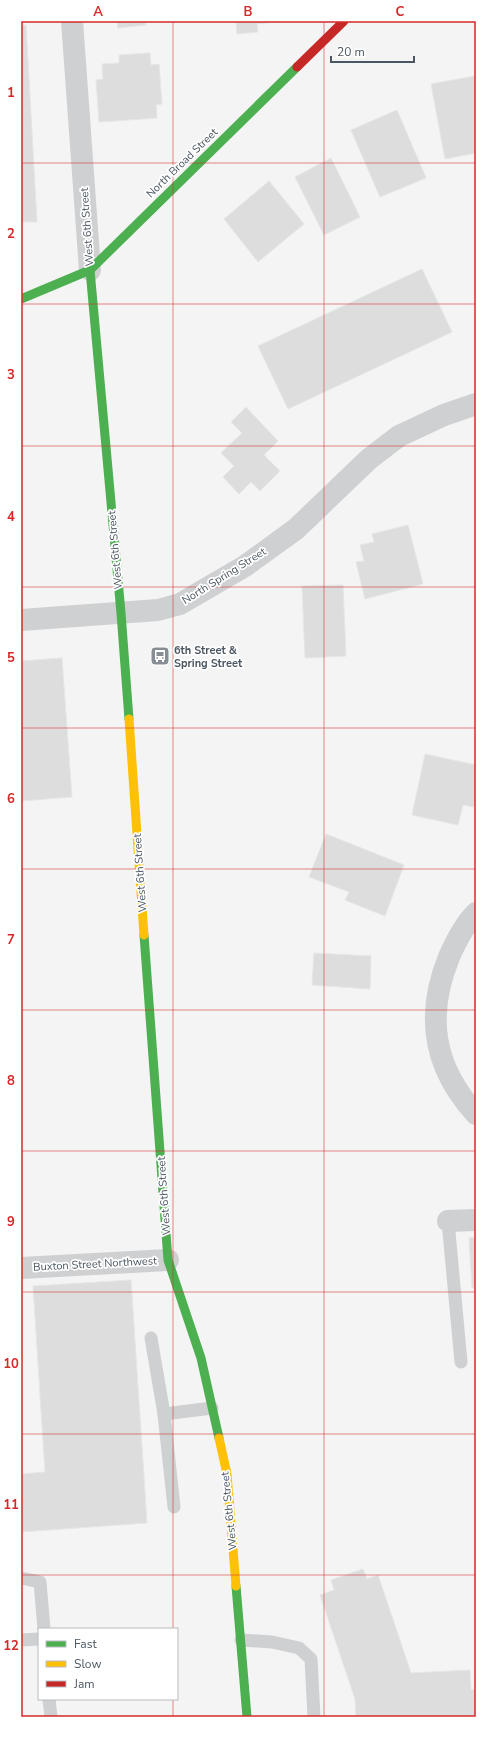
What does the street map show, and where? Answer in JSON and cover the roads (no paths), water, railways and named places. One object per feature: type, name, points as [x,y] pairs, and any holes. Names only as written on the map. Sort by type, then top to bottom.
[{"type":"street","name":"West 6th Street","points":[[72,21],[90,270],[121,613],[168,1260],[201,1358],[227,1474],[248,1717]]},
{"type":"street","name":"North Broad Street","points":[[21,299],[90,270],[344,21]]},
{"type":"street","name":"North Spring Street","points":[[21,620],[158,610],[180,604],[245,566],[296,529],[369,459],[399,436],[444,415],[476,404]]},
{"type":"street","points":[[476,913],[469,919],[456,940],[441,976],[436,1001],[436,1026],[440,1051],[448,1075],[460,1097],[476,1114]]},
{"type":"street","points":[[448,1221],[476,1220]]},
{"type":"street","name":"Buxton Street Northwest","points":[[21,1268],[168,1260]]},
{"type":"lane","points":[[448,1221],[461,1362]]},
{"type":"lane","points":[[151,1338],[164,1414],[174,1507]]},
{"type":"lane","points":[[164,1414],[212,1408]]},
{"type":"lane","points":[[21,1578],[40,1582],[44,1628]]},
{"type":"lane","points":[[21,1640],[38,1639]]},
{"type":"lane","points":[[241,1640],[272,1642],[299,1648],[311,1659],[314,1717]]},
{"type":"lane","points":[[49,1700],[51,1717]]},
{"type":"place","name":"6th Street & Spring Street","points":[[160,656]]}]
